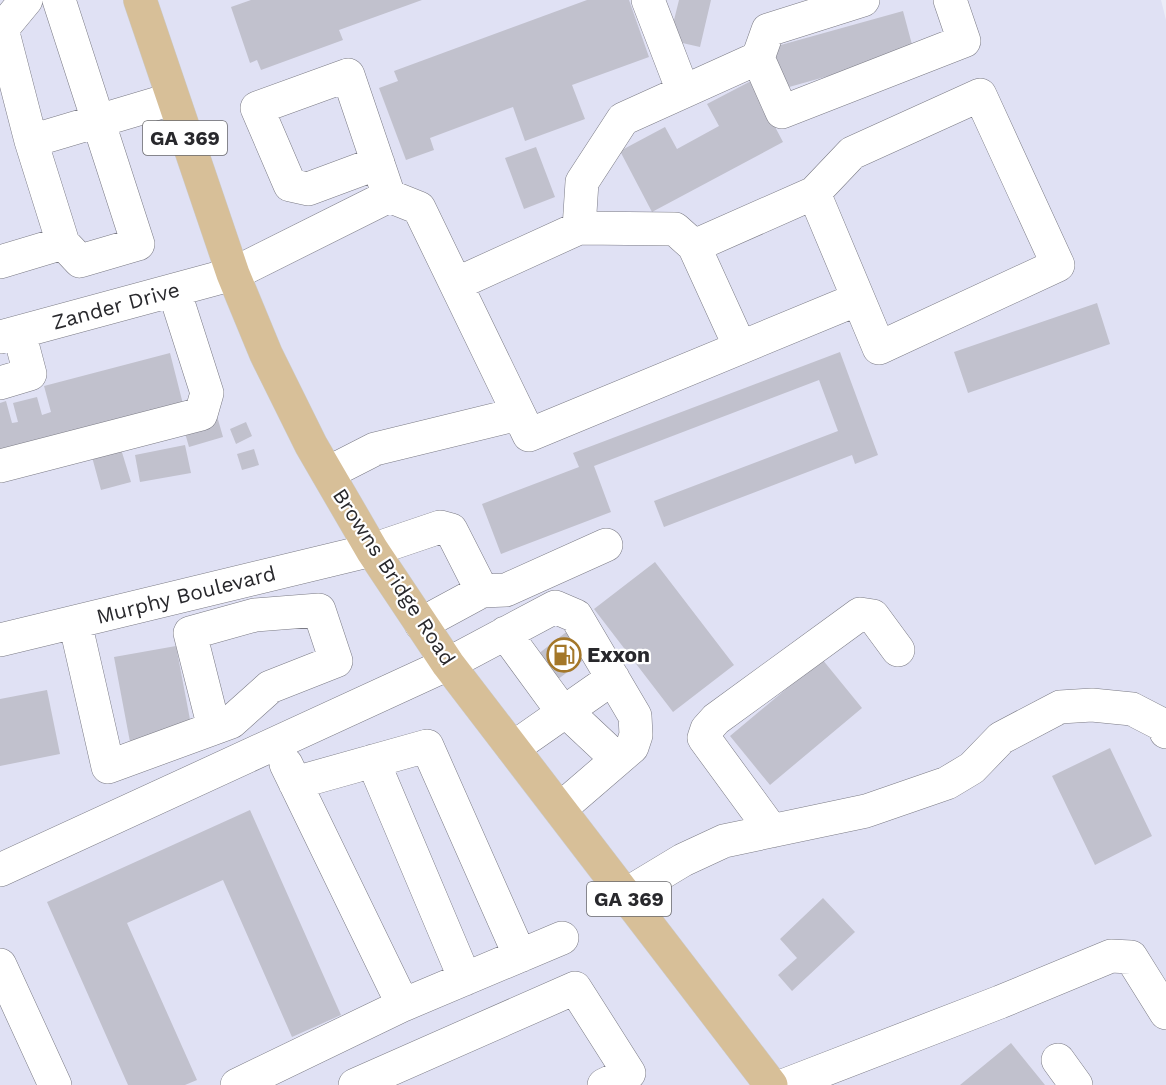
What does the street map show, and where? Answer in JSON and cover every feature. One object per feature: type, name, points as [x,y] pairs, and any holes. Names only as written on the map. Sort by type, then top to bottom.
[{"type":"main road","name":"Browns Bridge Road","points":[[140,0],[233,274],[266,354],[328,473],[372,550],[448,664],[771,1085]]},
{"type":"street","points":[[26,0],[2,29],[31,141],[63,243],[80,261],[138,244],[59,0]]},
{"type":"street","points":[[648,0],[683,92]]},
{"type":"street","points":[[863,0],[768,30],[758,58],[782,112],[964,41],[950,0]]},
{"type":"street","points":[[579,228],[582,182],[623,119],[758,58]]},
{"type":"street","points":[[694,246],[814,193],[852,153],[980,95],[1058,265],[879,348],[814,193]]},
{"type":"street","points":[[31,141],[172,99]]},
{"type":"street","points":[[378,163],[389,196],[419,208],[529,435],[858,299]]},
{"type":"street","name":"Zander Drive","points":[[9,335],[233,274],[389,196]]},
{"type":"street","points":[[456,284],[579,228],[675,229],[694,246],[740,347]]},
{"type":"street","points":[[0,262],[63,243]]},
{"type":"street","points":[[0,466],[201,414],[207,393],[174,290]]},
{"type":"street","points":[[0,383],[30,374],[9,335]]},
{"type":"street","points":[[328,473],[375,449],[518,414]]},
{"type":"street","name":"Murphy Boulevard","points":[[0,640],[372,550],[440,527],[452,530],[482,591]]},
{"type":"street","points":[[421,624],[482,591],[506,590],[606,545]]},
{"type":"street","points":[[246,580],[255,615]]},
{"type":"street","points":[[0,870],[448,664],[555,607],[566,609],[576,616],[635,716],[636,735],[632,747],[560,809]]},
{"type":"street","points":[[75,622],[108,767],[231,722],[270,687],[336,661],[319,610],[255,615],[190,633],[214,728]]},
{"type":"street","points":[[772,831],[704,738],[707,729],[716,719],[860,614],[873,616],[898,650]]},
{"type":"street","points":[[505,633],[554,700],[617,759]]},
{"type":"street","points":[[513,748],[613,678]]},
{"type":"street","points":[[625,895],[684,860],[724,841],[866,811],[947,783],[972,768],[1001,738],[1060,707],[1092,705],[1132,709],[1163,724],[1166,732]]},
{"type":"street","points":[[276,743],[403,1005]]},
{"type":"street","points":[[296,783],[427,746],[520,956]]},
{"type":"street","points":[[373,761],[465,979]]},
{"type":"street","points":[[237,1085],[403,1005],[562,938]]},
{"type":"street","points":[[785,1085],[1000,1002],[1111,956],[1131,957],[1161,994]]},
{"type":"street","points":[[0,965],[55,1085]]},
{"type":"street","points":[[355,1085],[574,988],[629,1073],[604,1085]]},
{"type":"shaded area","points":[[0,0],[1161,0],[1166,20],[1166,1085],[0,1085]]},
{"type":"building","points":[[251,0],[422,0],[339,30],[343,40],[261,70],[257,60],[250,63],[231,7]]},
{"type":"building","points":[[587,0],[629,0],[649,57],[572,85],[585,119],[525,141],[513,107],[430,138],[434,150],[406,160],[379,88],[398,81],[394,71]]},
{"type":"building","points":[[679,0],[711,0],[700,47],[669,40]]},
{"type":"building","points":[[903,11],[914,52],[782,89],[770,48]]},
{"type":"building","points":[[751,81],[783,142],[652,212],[620,151],[665,127],[677,149],[719,126],[707,104]]},
{"type":"building","points":[[536,147],[555,197],[524,209],[505,158]]},
{"type":"building","points":[[1097,303],[1110,344],[968,393],[954,352]]},
{"type":"building","points":[[840,352],[878,455],[855,464],[852,455],[664,527],[654,501],[838,431],[819,380],[594,466],[611,512],[501,554],[482,504],[579,467],[573,453]]},
{"type":"building","points":[[170,353],[184,408],[0,457],[0,403],[6,401],[12,423],[18,422],[13,403],[37,397],[42,415],[51,412],[44,386]]},
{"type":"building","points":[[217,416],[223,437],[189,447],[183,426]]},
{"type":"building","points":[[246,422],[252,436],[236,444],[230,429]]},
{"type":"building","points":[[185,445],[191,473],[140,482],[135,455]]},
{"type":"building","points":[[121,449],[131,482],[101,490],[92,457]]},
{"type":"building","points":[[254,449],[259,465],[242,470],[237,454]]},
{"type":"building","points":[[655,562],[734,665],[673,712],[594,609]]},
{"type":"building","name":"Exxon","points":[[574,626],[594,652],[553,683],[533,658]]},
{"type":"building","points":[[176,646],[192,730],[130,742],[114,657]]},
{"type":"building","points":[[822,659],[862,708],[770,785],[730,736]]},
{"type":"building","points":[[47,690],[60,754],[0,766],[0,699]]},
{"type":"building","points":[[1110,748],[1152,836],[1095,865],[1052,776]]},
{"type":"building","points":[[250,810],[341,1015],[292,1037],[223,880],[127,923],[197,1080],[185,1085],[128,1085],[47,902]]},
{"type":"building","points":[[823,898],[855,932],[792,991],[778,975],[797,958],[780,939]]},
{"type":"building","points":[[1011,1043],[1045,1085],[960,1085]]},
{"type":"place","name":"Exxon","points":[[564,655]]}]
